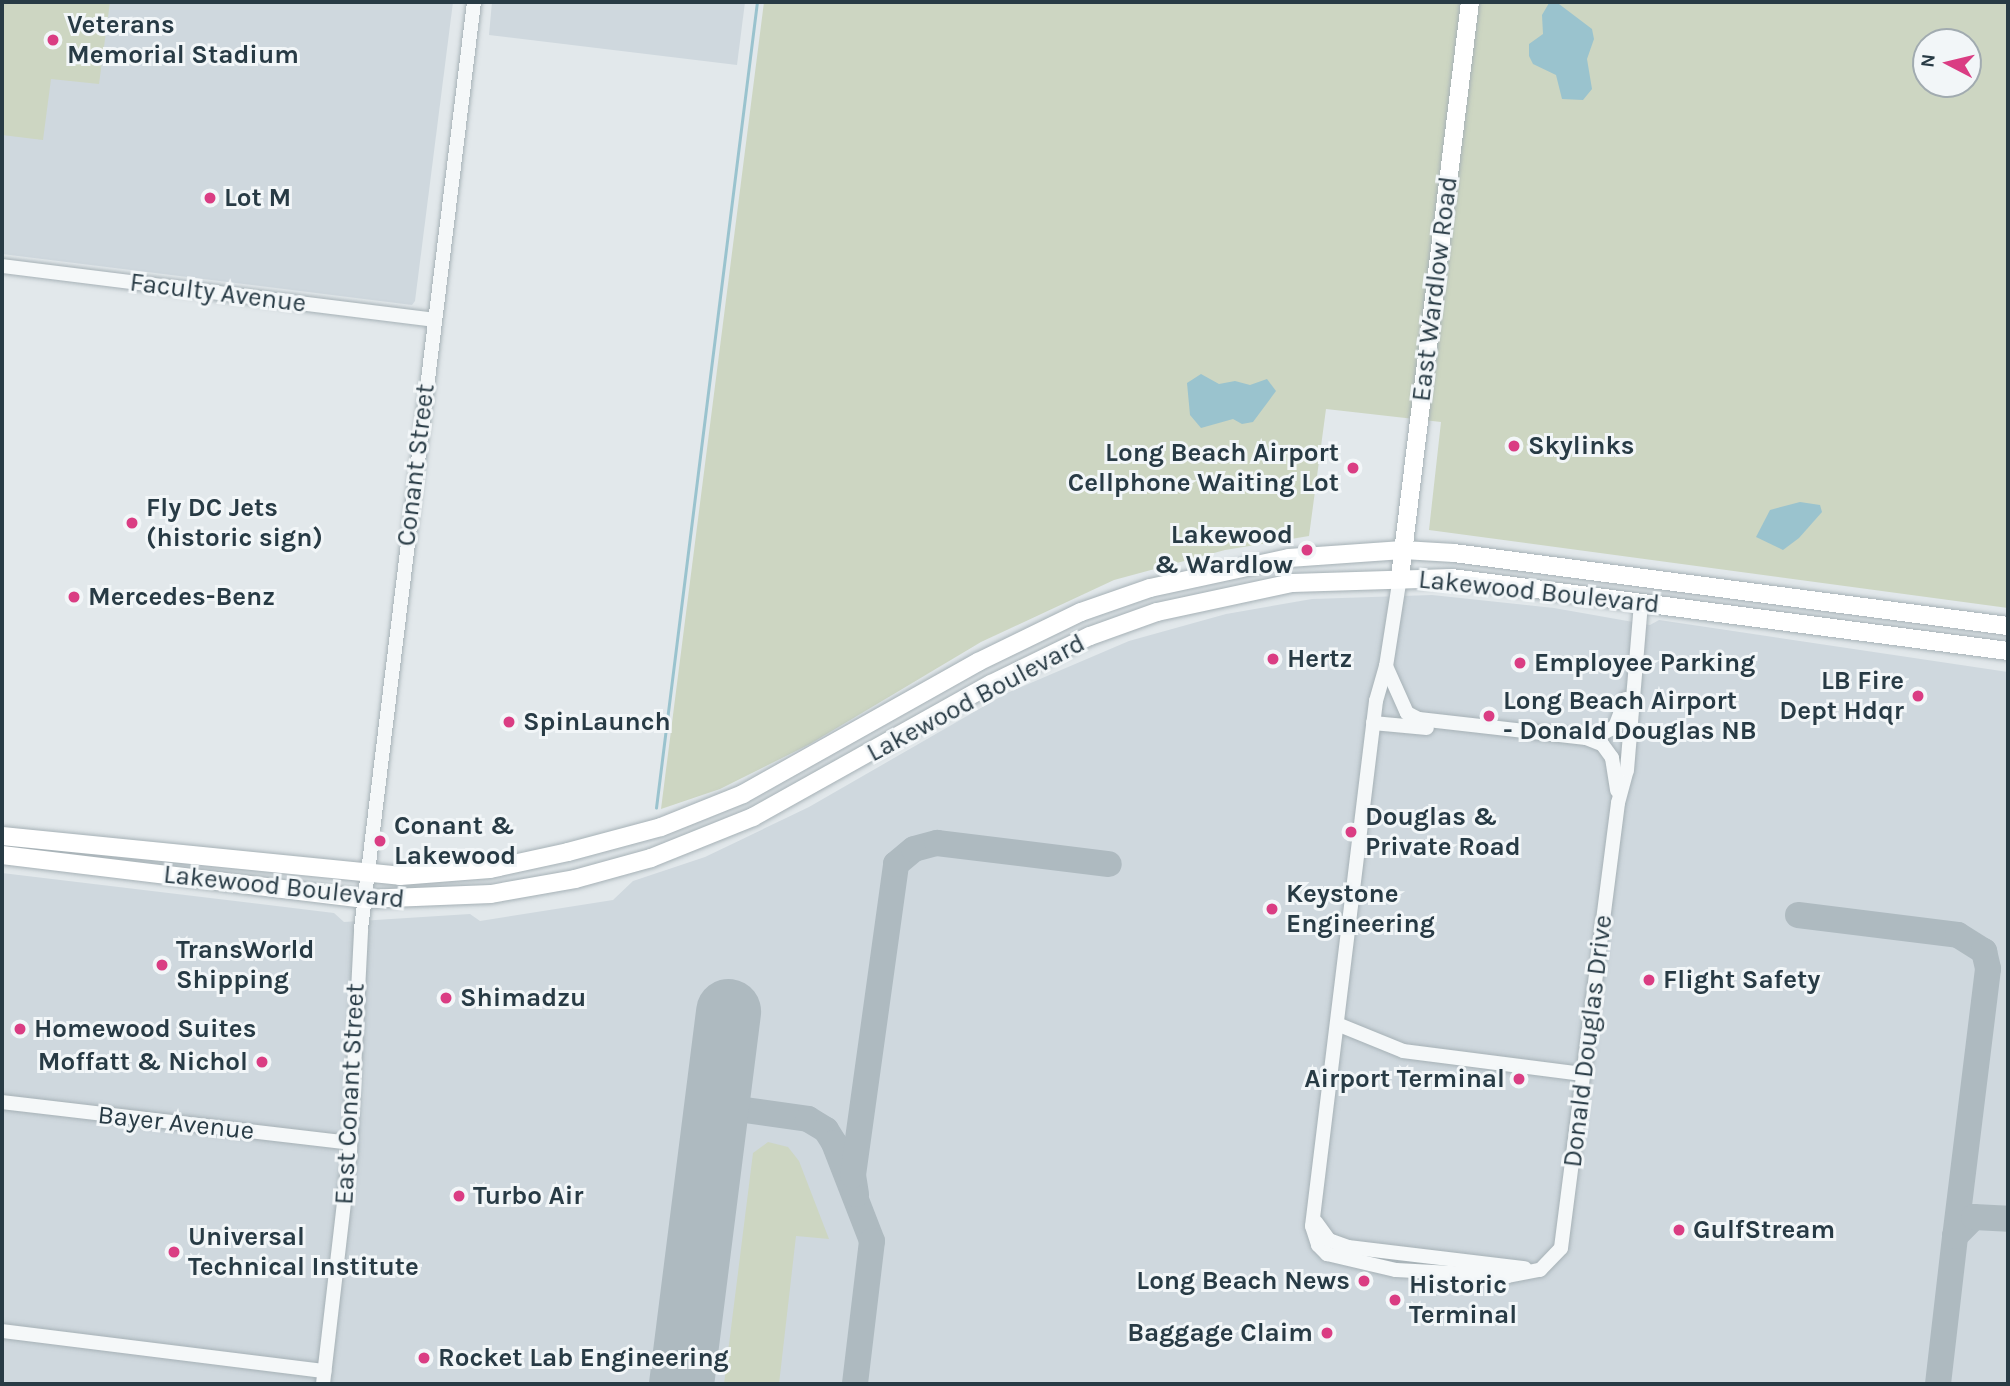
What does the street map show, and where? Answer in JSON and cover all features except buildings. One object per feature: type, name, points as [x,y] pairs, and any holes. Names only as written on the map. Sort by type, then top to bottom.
[{"type":"main road","name":"East Wardlow Road","points":[[1400,577],[1469,2]]},
{"type":"main road","name":"Lakewood Boulevard","points":[[2,836],[368,875],[490,869],[644,832],[794,769],[978,662],[1081,612],[1150,588],[1229,568],[1289,558],[1403,550],[1506,558],[2008,626]]},
{"type":"main road","name":"Lakewood Boulevard","points":[[2,855],[365,899],[413,900],[532,888],[651,858],[753,817],[991,684],[1090,636],[1157,612],[1234,593],[1292,583],[1400,577],[1490,582],[2003,647]]},
{"type":"main road","points":[[644,832],[651,858]]},
{"type":"street","name":"Conant Street","points":[[361,929],[433,320],[474,2]]},
{"type":"street","name":"Faculty Avenue","points":[[2,266],[433,320]]},
{"type":"street","name":"Donald Douglas Drive","points":[[1400,577],[1386,666],[1373,723],[1313,1215],[1318,1245],[1335,1258],[1382,1269],[1461,1276],[1508,1276],[1540,1270],[1561,1248],[1618,803]]},
{"type":"street","points":[[1618,803],[1634,704],[1633,678],[1641,603]]},
{"type":"street","points":[[1386,666],[1407,713],[1456,725],[1592,739],[1615,727],[1633,678]]},
{"type":"street","points":[[1373,723],[1435,729],[1456,725]]},
{"type":"street","points":[[1592,739],[1612,758],[1618,803]]},
{"type":"street","name":"East Conant Street","points":[[324,1378],[350,1143],[361,929]]},
{"type":"street","points":[[1337,1024],[1403,1051],[1583,1074]]},
{"type":"street","name":"Bayer Avenue","points":[[2,1102],[350,1143]]},
{"type":"street","points":[[2,1331],[324,1378]]},
{"type":"shaded area","name":"Lot M","points":[[2,2],[453,2],[415,301],[412,305],[2,254]]},
{"type":"shaded area","points":[[492,2],[745,2],[737,65],[489,35]]},
{"type":"shaded area","points":[[1432,595],[1554,608],[1650,625],[1659,620],[2008,672],[2008,1384],[2,1384],[2,873],[334,913],[344,922],[470,914],[480,921],[613,900],[633,881],[705,857],[809,807],[1007,693],[1129,641],[1226,614],[1312,599]]},
{"type":"green space","name":"Veterans Memorial Stadium","points":[[2,2],[110,2],[99,84],[51,79],[43,140],[2,135]]},
{"type":"green space","points":[[764,2],[2008,2],[2008,608],[1429,530],[1441,422],[1326,409],[1309,536],[1225,550],[1114,580],[981,642],[810,744],[720,789],[661,809]]},
{"type":"green space","points":[[768,1142],[788,1147],[799,1161],[829,1239],[796,1236],[779,1384],[724,1384],[753,1153]]},
{"type":"water","points":[[1549,3],[1559,4],[1592,29],[1594,39],[1587,59],[1592,89],[1583,100],[1562,99],[1556,75],[1533,64],[1529,56],[1529,44],[1543,34],[1542,15]]},
{"type":"water","points":[[1201,374],[1219,384],[1235,381],[1250,385],[1267,379],[1276,391],[1253,422],[1242,424],[1233,419],[1201,428],[1190,415],[1187,383]]},
{"type":"water","points":[[1800,502],[1820,505],[1822,512],[1799,538],[1783,550],[1756,537],[1770,510]]},
{"type":"waterway","points":[[656,808],[757,2]]},
{"type":"taxiway","points":[[856,1194],[853,1175],[896,864],[914,849],[937,843],[1109,864]]},
{"type":"taxiway","points":[[1798,915],[1958,935],[1984,951],[1988,969],[1955,1236]]},
{"type":"taxiway","points":[[716,1106],[808,1119],[826,1130],[834,1143],[872,1241],[855,1384]]},
{"type":"taxiway","points":[[1938,1384],[1955,1236],[1974,1217],[2008,1219]]},
{"type":"runway","points":[[681,1384],[728,1011]]},
{"type":"place","name":"Veterans Memorial Stadium","points":[[53,40]]},
{"type":"place","name":"Lot M","points":[[210,198]]},
{"type":"place","name":"Skylinks","points":[[1514,446]]},
{"type":"place","name":"Long Beach Airport Cellphone Waiting Lot","points":[[1353,468]]},
{"type":"place","name":"Fly DC Jets (historic sign)","points":[[132,523]]},
{"type":"place","name":"Lakewood & Wardlow","points":[[1307,550]]},
{"type":"place","name":"Mercedes-Benz","points":[[74,597]]},
{"type":"place","name":"Hertz","points":[[1273,659]]},
{"type":"place","name":"Employee Parking","points":[[1520,663]]},
{"type":"place","name":"LB Fire Dept Hdqr","points":[[1918,696]]},
{"type":"place","name":"Long Beach Airport - Donald Douglas NB","points":[[1489,716]]},
{"type":"place","name":"SpinLaunch","points":[[509,722]]},
{"type":"place","name":"Douglas & Private Road","points":[[1351,832]]},
{"type":"place","name":"Conant & Lakewood","points":[[380,841]]},
{"type":"place","name":"Keystone Engineering","points":[[1272,909]]},
{"type":"place","name":"TransWorld Shipping","points":[[162,965]]},
{"type":"place","name":"Flight Safety","points":[[1649,980]]},
{"type":"place","name":"Shimadzu","points":[[446,998]]},
{"type":"place","name":"Homewood Suites","points":[[20,1029]]},
{"type":"place","name":"Moffatt & Nichol","points":[[262,1062]]},
{"type":"place","name":"Airport Terminal","points":[[1519,1079]]},
{"type":"place","name":"Turbo Air","points":[[459,1196]]},
{"type":"place","name":"GulfStream","points":[[1679,1230]]},
{"type":"place","name":"Universal Technical Institute","points":[[174,1252]]},
{"type":"place","name":"Long Beach News","points":[[1364,1281]]},
{"type":"place","name":"Historic Terminal","points":[[1395,1300]]},
{"type":"place","name":"Baggage Claim","points":[[1327,1333]]},
{"type":"place","name":"Rocket Lab Engineering","points":[[424,1358]]}]
